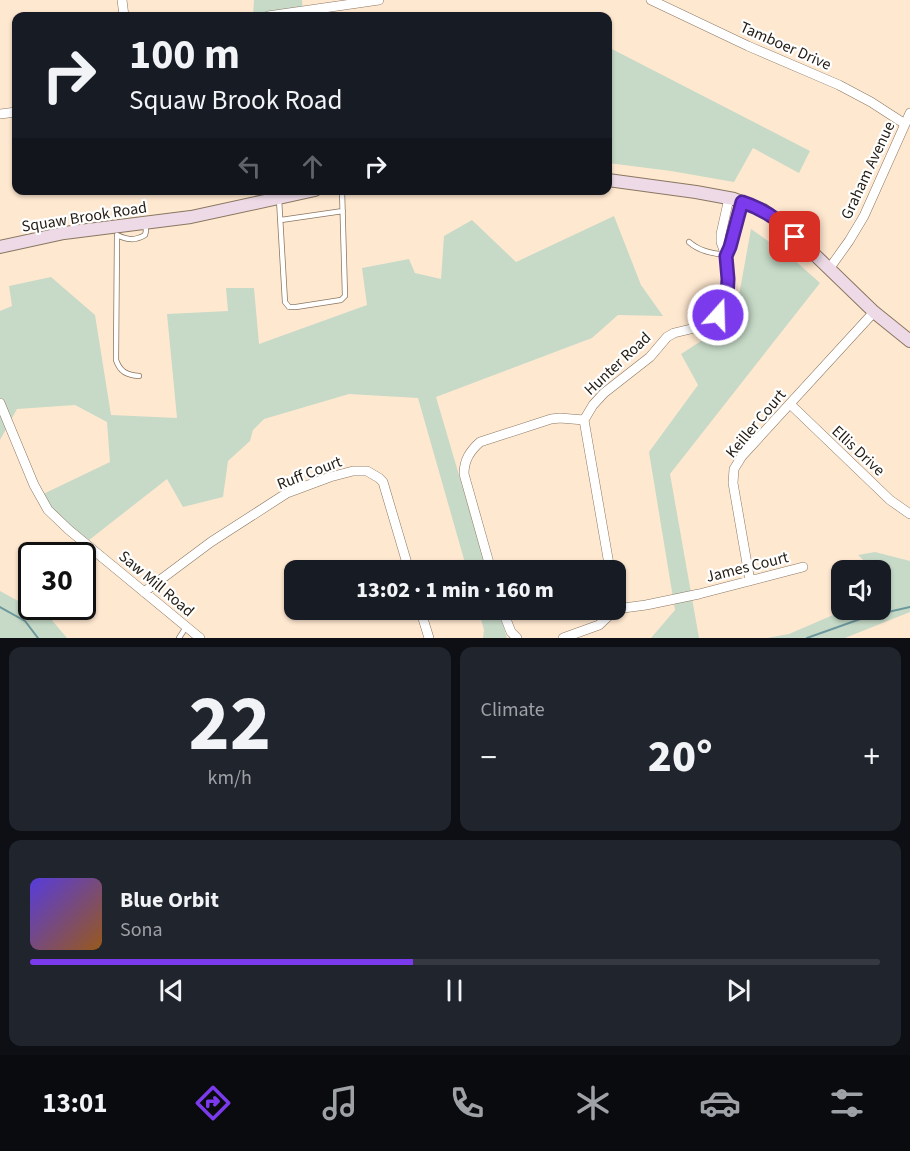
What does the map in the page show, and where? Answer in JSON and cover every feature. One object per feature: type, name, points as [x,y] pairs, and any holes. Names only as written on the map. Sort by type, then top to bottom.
[{"type":"street","points":[[296,12],[378,0]]},
{"type":"street","name":"Tamboer Drive","points":[[651,0],[849,90],[905,124]]},
{"type":"street","name":"Graham Avenue","points":[[829,269],[864,216],[910,113]]},
{"type":"street","points":[[612,181],[729,198],[773,216],[874,312],[910,341]]},
{"type":"street","name":"Squaw Brook Road","points":[[0,247],[64,233],[116,231],[145,223],[191,217],[292,195]]},
{"type":"street","name":"Hunter Road","points":[[584,420],[592,405],[604,393],[650,357],[667,337],[703,326],[718,315],[727,298],[726,256],[721,234],[729,198]]},
{"type":"street","name":"Hunter Road","points":[[726,256],[742,202]]},
{"type":"street","name":"Keiller Court","points":[[750,581],[733,476],[735,469],[742,456],[874,312]]},
{"type":"street","name":"Saw Mill Road","points":[[0,403],[34,485],[48,510],[187,632],[200,638]]},
{"type":"street","name":"Ellis Drive","points":[[790,404],[890,500],[910,514]]},
{"type":"street","points":[[488,560],[464,474],[464,464],[473,448],[480,442],[560,418],[584,420],[608,560]]},
{"type":"street","name":"Ruff Court","points":[[144,592],[211,542],[287,493],[330,477],[360,470],[374,474],[382,483],[406,560]]},
{"type":"street","name":"James Court","points":[[626,605],[646,605],[699,594],[803,567]]},
{"type":"street","points":[[423,620],[429,638]]},
{"type":"street","points":[[507,620],[517,638]]},
{"type":"street","points":[[563,638],[599,625],[603,620]]},
{"type":"lane","points":[[279,198],[285,302],[289,307],[296,307],[340,300],[345,296],[342,195]]},
{"type":"lane","points":[[281,220],[343,212]]},
{"type":"lane","points":[[116,231],[116,360],[122,372],[139,376]]},
{"type":"lane","points":[[688,242],[703,251],[726,256]]},
{"type":"lane","points":[[178,638],[187,632]]},
{"type":"green space","points":[[254,0],[302,0],[304,12],[253,12]]},
{"type":"green space","points":[[612,49],[810,151],[799,173],[753,148],[734,182],[612,164]]},
{"type":"green space","points":[[614,216],[641,285],[663,316],[618,315],[592,338],[436,397],[484,560],[464,560],[418,398],[349,394],[264,419],[253,430],[250,441],[228,461],[223,497],[183,507],[167,479],[87,542],[82,542],[39,496],[110,462],[107,422],[75,405],[17,409],[0,440],[0,311],[12,306],[9,286],[51,277],[95,315],[111,415],[177,418],[167,314],[228,311],[226,288],[254,288],[259,344],[367,305],[362,268],[409,259],[415,273],[441,279],[444,236],[472,220],[516,262]]},
{"type":"green space","points":[[751,229],[791,257],[820,283],[670,474],[699,638],[651,638],[675,610],[649,452],[698,385],[681,354],[715,332],[738,301]]},
{"type":"green space","points":[[875,552],[910,561],[910,612],[891,620],[891,560],[863,560],[858,555]]},
{"type":"green space","points":[[0,591],[18,601],[18,620],[52,620],[67,638],[0,638]]},
{"type":"green space","points":[[831,616],[831,620],[890,620],[845,638],[767,638],[789,634]]},
{"type":"green space","points":[[481,620],[501,620],[507,638],[483,638],[484,630]]},
{"type":"waterway","points":[[0,607],[25,621],[38,638]]},
{"type":"waterway","points":[[807,638],[866,617],[910,607]]},
{"type":"route","points":[[718,315],[727,298],[726,256],[742,202],[764,210],[784,225],[795,237]]}]
